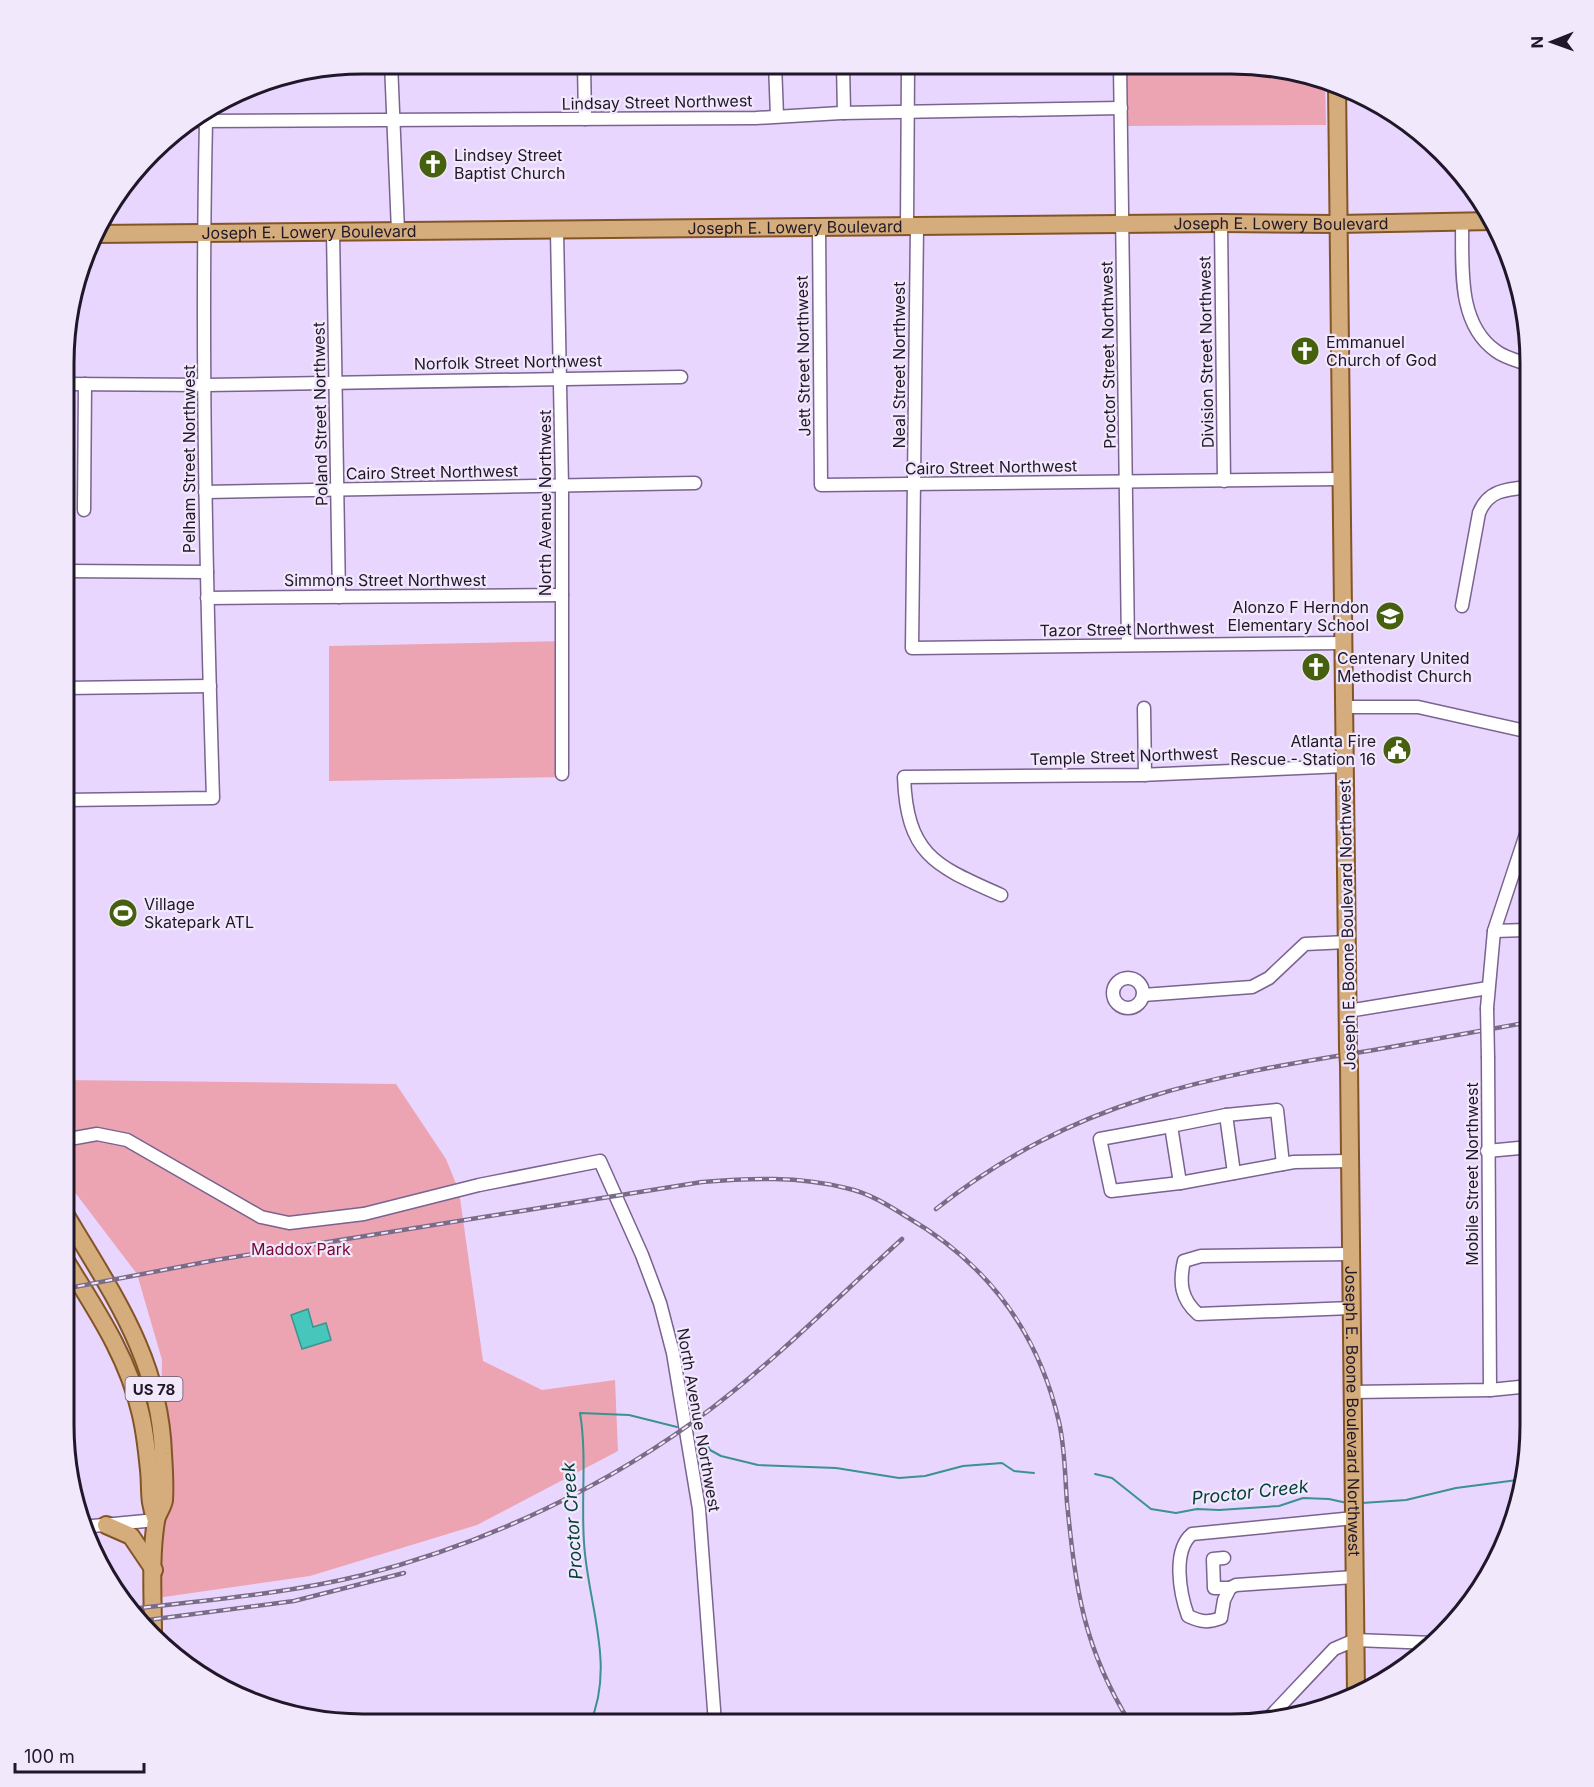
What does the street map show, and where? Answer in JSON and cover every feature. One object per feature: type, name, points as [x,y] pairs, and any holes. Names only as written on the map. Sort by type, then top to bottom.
[{"type":"main road","name":"Joseph E. Boone Boulevard Northwest","points":[[1337,94],[1356,1685]]},
{"type":"main road","name":"Joseph E. Lowery Boulevard","points":[[104,234],[1484,221]]},
{"type":"main road","name":"US 78","points":[[74,1229],[125,1314],[143,1352],[154,1388],[161,1425],[164,1502],[156,1520],[153,1624]]},
{"type":"main road","name":"US 78","points":[[74,1275],[111,1337],[130,1376],[144,1428],[150,1476],[149,1503],[156,1520]]},
{"type":"main road","points":[[106,1525],[131,1536],[154,1570]]},
{"type":"street","points":[[391,74],[398,231]]},
{"type":"street","points":[[584,74],[585,120]]},
{"type":"street","points":[[776,74],[777,116]]},
{"type":"street","points":[[843,74],[844,113]]},
{"type":"street","name":"Neal Street Northwest","points":[[908,74],[915,484],[912,648]]},
{"type":"street","name":"Proctor Street Northwest","points":[[1120,74],[1128,645]]},
{"type":"street","name":"Lindsay Street Northwest","points":[[204,121],[585,120],[1121,108]]},
{"type":"street","name":"Pelham Street Northwest","points":[[74,800],[213,798],[207,598],[200,123]]},
{"type":"street","points":[[1462,221],[1463,291],[1475,328],[1487,344],[1498,353],[1520,361]]},
{"type":"street","name":"Division Street Northwest","points":[[1221,223],[1224,481]]},
{"type":"street","name":"Jett Street Northwest","points":[[819,226],[821,485]]},
{"type":"street","name":"Poland Street Northwest","points":[[333,231],[339,597]]},
{"type":"street","name":"North Avenue Northwest","points":[[557,231],[562,486],[562,774]]},
{"type":"street","name":"Norfolk Street Northwest","points":[[74,384],[205,385],[681,377]]},
{"type":"street","points":[[84,510],[85,384]]},
{"type":"street","name":"Cairo Street Northwest","points":[[821,485],[1341,479]]},
{"type":"street","name":"Cairo Street Northwest","points":[[205,492],[695,483]]},
{"type":"street","points":[[1462,606],[1483,502],[1498,491],[1520,488]]},
{"type":"street","points":[[74,571],[207,572]]},
{"type":"street","name":"Simmons Street Northwest","points":[[207,598],[562,595]]},
{"type":"street","name":"Tazor Street Northwest","points":[[912,648],[1343,643]]},
{"type":"street","points":[[74,688],[210,686]]},
{"type":"street","points":[[1344,707],[1419,707],[1520,730]]},
{"type":"street","points":[[1144,708],[1145,775]]},
{"type":"street","name":"Temple Street Northwest","points":[[1002,895],[949,872],[924,849],[908,817],[904,777],[1145,775],[1344,766]]},
{"type":"street","name":"Mobile Street Northwest","points":[[1490,1390],[1487,1150],[1488,988],[1494,931],[1520,852]]},
{"type":"street","points":[[1494,931],[1520,930]]},
{"type":"street","points":[[1143,995],[1252,987],[1269,978],[1305,944],[1347,942]]},
{"type":"street","points":[[1348,1011],[1488,988]]},
{"type":"street","points":[[1283,1164],[1277,1110],[1226,1115],[1100,1139],[1111,1191],[1180,1184],[1283,1164],[1349,1161]]},
{"type":"street","points":[[1226,1115],[1234,1173]]},
{"type":"street","points":[[1171,1126],[1180,1184]]},
{"type":"street","name":"North Avenue Northwest","points":[[74,1138],[97,1134],[127,1140],[261,1217],[288,1223],[364,1214],[479,1185],[600,1161],[642,1255],[660,1303],[673,1353],[699,1509],[714,1714]]},
{"type":"street","points":[[1487,1150],[1520,1148]]},
{"type":"street","points":[[1350,1254],[1201,1256],[1184,1261],[1181,1275],[1182,1289],[1188,1304],[1198,1314],[1351,1308]]},
{"type":"street","points":[[1352,1392],[1490,1390],[1520,1387]]},
{"type":"street","points":[[1230,1588],[1224,1600],[1221,1618],[1211,1622],[1199,1622],[1188,1616],[1182,1600],[1180,1566],[1184,1540],[1192,1534],[1354,1507]]},
{"type":"street","points":[[93,1526],[156,1520]]},
{"type":"street","points":[[1224,1558],[1213,1559],[1214,1588],[1354,1577]]},
{"type":"street","points":[[1277,1710],[1334,1649],[1355,1640],[1421,1643]]},
{"type":"green space","points":[[1126,74],[1250,74],[1288,79],[1325,89],[1326,125],[1127,126]]},
{"type":"green space","points":[[563,641],[565,777],[329,781],[329,646]]},
{"type":"green space","name":"Maddox Park","points":[[74,1080],[396,1084],[446,1159],[459,1191],[483,1361],[542,1390],[615,1380],[618,1451],[477,1525],[310,1576],[157,1598],[162,1360],[137,1274],[74,1191]]},
{"type":"shaded area","points":[[308,1309],[313,1327],[326,1323],[331,1340],[302,1349],[291,1315]]},
{"type":"waterway","name":"Proctor Creek","points":[[593,1714],[600,1679],[600,1656],[584,1542],[583,1445],[580,1413],[629,1415],[677,1427]]},
{"type":"waterway","name":"Proctor Creek","points":[[702,1435],[710,1450],[721,1456],[758,1465],[836,1468],[899,1478],[925,1476],[963,1466],[1002,1463],[1014,1471],[1034,1473]]},
{"type":"waterway","name":"Proctor Creek","points":[[1095,1474],[1112,1478],[1151,1509],[1176,1513],[1197,1509],[1219,1510],[1279,1506],[1303,1498],[1329,1499],[1347,1503]]},
{"type":"waterway","name":"Proctor Creek","points":[[1362,1503],[1406,1500],[1456,1488],[1515,1480]]},
{"type":"railway","points":[[936,1209],[988,1172],[1039,1142],[1091,1118],[1143,1099],[1198,1083],[1254,1071],[1520,1024]]},
{"type":"railway","points":[[74,1287],[216,1260],[702,1182],[756,1179],[810,1181],[863,1193],[907,1217],[962,1256],[1005,1303],[1038,1358],[1050,1389],[1061,1432],[1070,1534],[1084,1617],[1102,1669],[1125,1714]]},
{"type":"railway","points":[[139,1608],[276,1592],[363,1575],[456,1546],[546,1509],[632,1462],[712,1408],[785,1347],[902,1239]]},
{"type":"railway","points":[[149,1620],[294,1601],[404,1573]]},
{"type":"place","name":"Lindsey Street Baptist Church","points":[[433,164]]},
{"type":"place","name":"Emmanuel Church of God","points":[[1305,351]]},
{"type":"place","name":"Alonzo F Herndon Elementary School","points":[[1390,616]]},
{"type":"place","name":"Centenary United Methodist Church","points":[[1316,667]]},
{"type":"place","name":"Atlanta Fire Rescue - Station 16","points":[[1397,750]]},
{"type":"place","name":"Village Skatepark ATL","points":[[123,913]]}]
